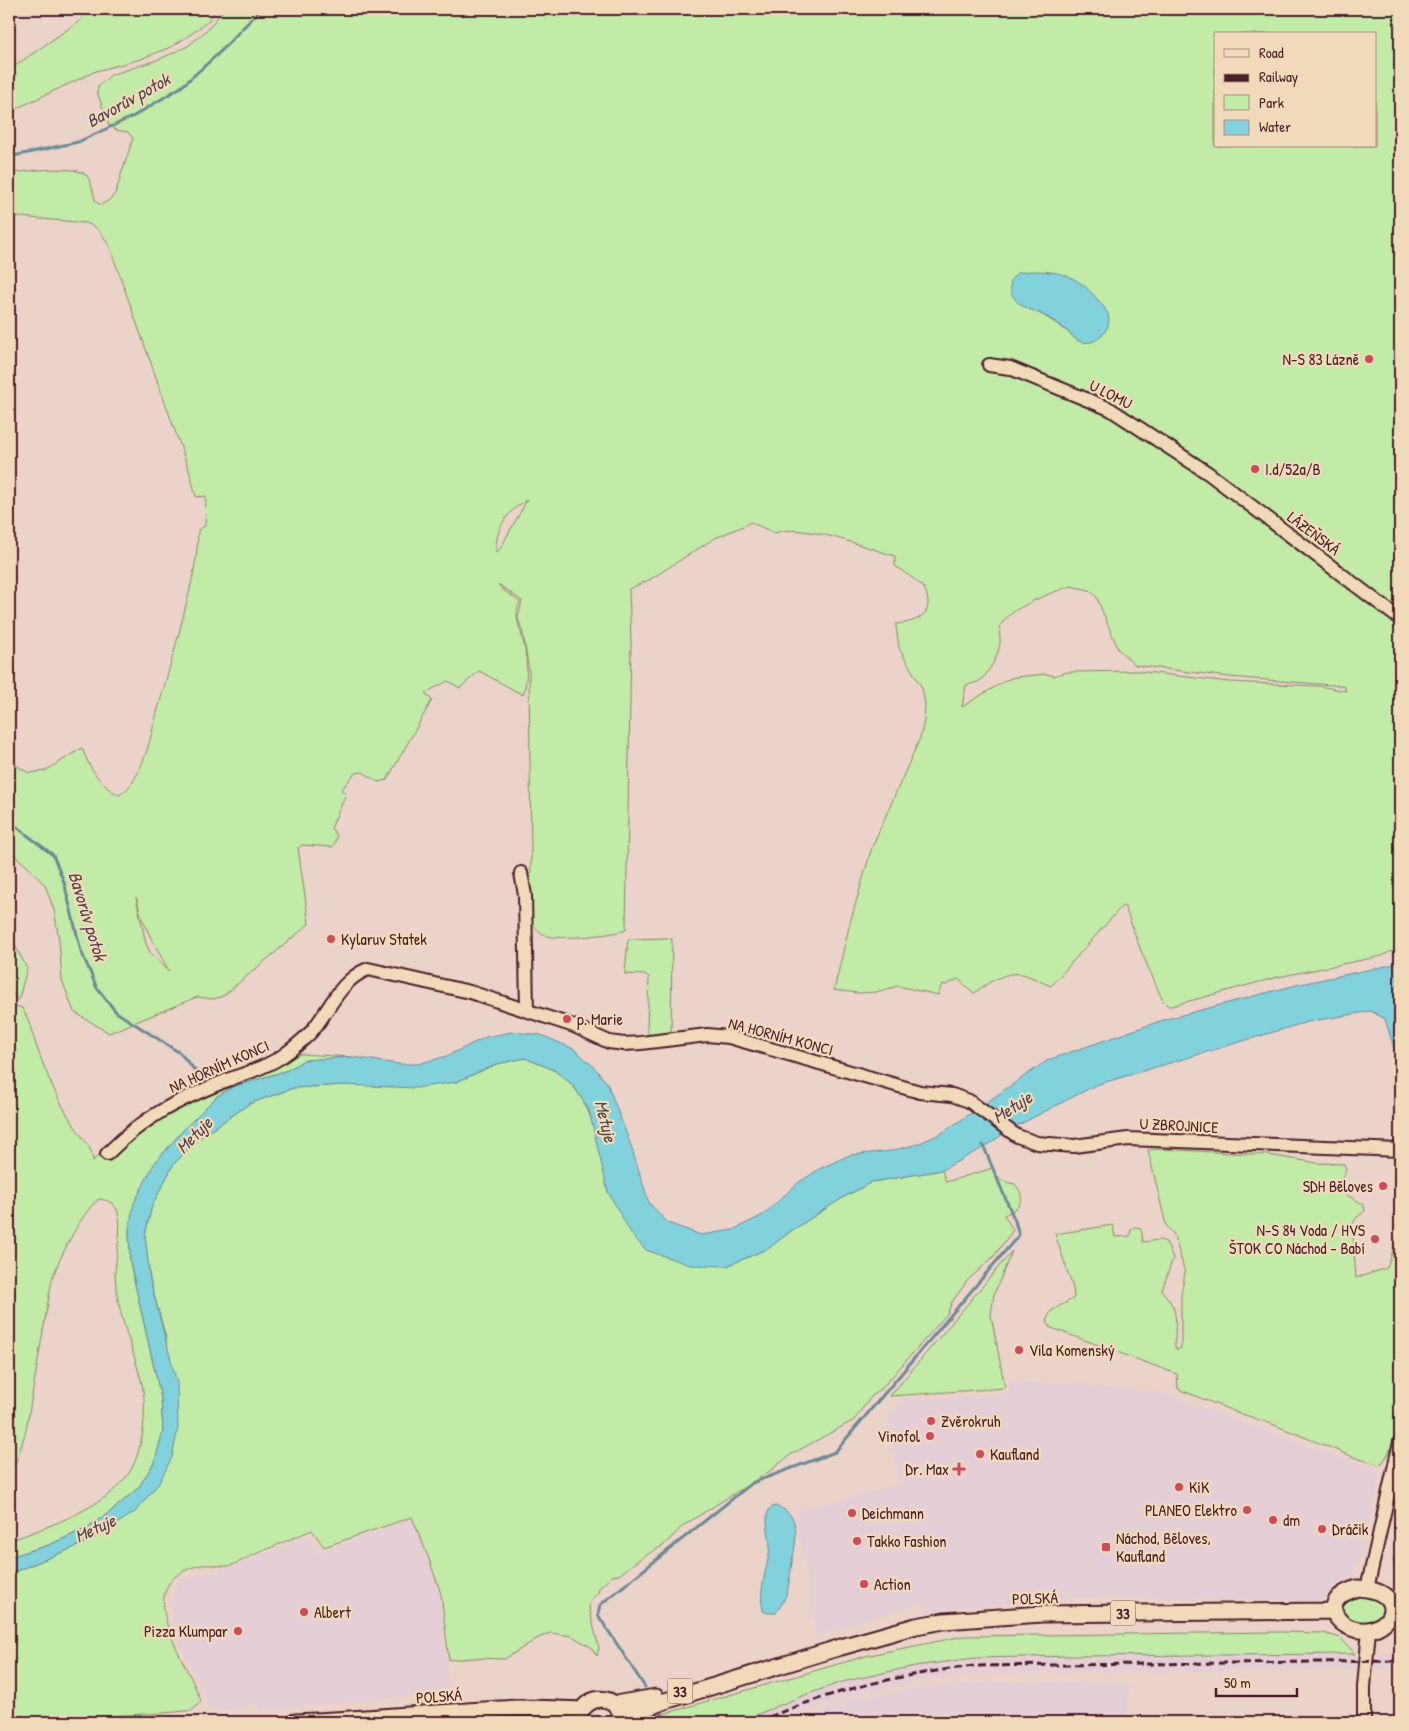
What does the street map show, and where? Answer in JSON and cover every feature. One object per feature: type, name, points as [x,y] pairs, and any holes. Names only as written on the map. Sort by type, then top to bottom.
[{"type":"main road","points":[[1358,1588],[1367,1589],[1380,1593],[1387,1598],[1396,1612],[1386,1622],[1375,1628],[1357,1630],[1347,1627],[1336,1617],[1334,1610],[1335,1602],[1345,1592],[1358,1588]]},
{"type":"main road","name":"POLSKÁ","points":[[342,1722],[437,1713],[523,1708],[580,1718],[590,1701],[596,1699],[606,1699],[620,1715],[646,1699],[746,1677],[916,1626],[944,1621],[1042,1614],[1334,1610]]},
{"type":"main road","name":"POLSKÁ","points":[[295,1722],[359,1720]]},
{"type":"street","name":"U LOMU","points":[[989,365],[1010,368],[1110,409],[1208,473]]},
{"type":"street","name":"LÁZEŇSKÁ","points":[[1208,473],[1400,619]]},
{"type":"street","points":[[521,874],[525,895],[527,1011]]},
{"type":"street","name":"NA HORNÍM KONCI","points":[[107,1154],[137,1127],[181,1100],[280,1058],[310,1032],[342,988],[355,974],[368,969],[470,992],[574,1026],[609,1042],[624,1044],[707,1035],[729,1037],[920,1092],[952,1095],[969,1100]]},
{"type":"street","name":"U ZBROJNICE","points":[[969,1100],[1017,1136],[1037,1143],[1074,1146],[1128,1139],[1400,1150]]},
{"type":"street","points":[[1367,1589],[1400,1442]]},
{"type":"street","points":[[1364,1722],[1364,1687],[1369,1629]]},
{"type":"shaded area","points":[[1010,1383],[1075,1383],[1105,1388],[1162,1392],[1381,1471],[1366,1540],[1352,1578],[1320,1601],[1070,1597],[927,1612],[922,1603],[816,1636],[796,1511],[901,1485],[886,1430],[891,1413],[902,1399],[1009,1394]]},
{"type":"shaded area","points":[[412,1517],[441,1594],[450,1693],[261,1710],[259,1703],[244,1705],[243,1708],[211,1710],[171,1627],[173,1590],[181,1581],[191,1575],[215,1573],[309,1535],[319,1554]]},
{"type":"shaded area","points":[[1400,1654],[1400,1670],[976,1674],[918,1682],[847,1697],[778,1722],[739,1722],[842,1682],[915,1666],[975,1658]]},
{"type":"shaded area","points":[[1005,1682],[1130,1684],[1126,1722],[800,1722],[857,1698],[930,1687]]},
{"type":"green space","points":[[87,9],[218,9],[207,22],[173,46],[141,59],[96,71],[9,112],[9,70],[81,20]]},
{"type":"green space","points":[[224,9],[1400,9],[1400,950],[1389,952],[1382,956],[1278,977],[1168,1006],[1163,1001],[1141,951],[1125,907],[1122,906],[1051,986],[1026,975],[1012,974],[998,978],[974,993],[958,979],[946,985],[942,984],[938,995],[898,986],[876,992],[858,993],[834,990],[850,923],[872,847],[920,738],[925,704],[922,688],[899,648],[896,624],[907,623],[922,616],[927,608],[927,596],[921,585],[895,566],[895,556],[817,533],[786,531],[775,533],[750,522],[715,538],[649,580],[629,589],[631,641],[626,930],[610,934],[554,937],[542,933],[530,921],[529,671],[523,634],[518,618],[522,601],[498,584],[520,602],[517,619],[524,643],[527,666],[523,695],[479,671],[460,688],[448,681],[425,693],[432,700],[387,780],[378,782],[363,772],[355,773],[341,790],[346,794],[331,828],[337,836],[333,847],[302,845],[298,848],[309,924],[223,996],[214,999],[197,997],[109,1033],[74,1012],[62,980],[59,940],[54,910],[45,885],[9,851],[9,761],[29,773],[45,771],[82,748],[96,775],[106,787],[119,795],[131,784],[147,751],[179,635],[194,572],[198,530],[205,526],[206,496],[196,497],[190,473],[110,248],[101,232],[86,223],[9,216],[9,174],[50,169],[82,172],[89,179],[96,202],[101,205],[109,200],[115,194],[133,138],[128,132],[116,130],[109,125],[97,92],[99,85],[111,75],[160,59],[188,46],[209,28]],"holes":[[[1021,305],[1106,329],[1078,341],[1044,316]],[[527,500],[500,549],[496,552],[500,528],[508,515]],[[1071,586],[1089,590],[1096,596],[1118,649],[1135,665],[1229,677],[1344,686],[1346,691],[1319,686],[1229,682],[1137,671],[1067,672],[1054,676],[1046,674],[1015,677],[1006,680],[962,707],[966,685],[981,680],[996,657],[1000,646],[1002,623],[1015,611],[1024,606],[1053,592]],[[136,897],[141,916],[169,971],[151,954],[146,944]]]},
{"type":"green space","points":[[9,933],[27,969],[18,1001],[14,995],[9,993]]},
{"type":"green space","points":[[628,939],[672,939],[671,1035],[650,1036],[647,1030],[649,977],[646,975],[625,974]]},
{"type":"green space","points":[[15,1006],[22,1008],[28,1019],[54,1089],[89,1147],[93,1161],[131,1121],[301,1054],[352,1057],[304,1060],[288,1070],[233,1087],[216,1097],[184,1129],[154,1164],[129,1229],[130,1262],[161,1398],[163,1431],[155,1461],[139,1487],[114,1509],[85,1529],[49,1545],[9,1557],[9,1541],[75,1515],[106,1496],[119,1485],[129,1473],[138,1452],[144,1415],[141,1380],[121,1315],[116,1288],[115,1267],[120,1224],[119,1216],[112,1203],[99,1199],[92,1205],[79,1224],[65,1248],[52,1279],[26,1430],[18,1457],[9,1476],[9,1014]]},
{"type":"green space","points":[[525,1058],[553,1070],[567,1080],[578,1093],[593,1124],[608,1192],[727,1266],[769,1248],[791,1231],[844,1197],[872,1182],[942,1170],[946,1182],[993,1168],[1001,1180],[1015,1184],[1021,1195],[1020,1203],[1004,1215],[1013,1230],[994,1256],[967,1281],[952,1302],[947,1314],[882,1388],[877,1391],[854,1420],[790,1455],[770,1471],[684,1525],[664,1545],[641,1558],[619,1575],[612,1576],[599,1588],[598,1593],[591,1599],[589,1608],[599,1648],[597,1656],[591,1647],[572,1636],[550,1633],[536,1639],[505,1659],[474,1658],[449,1660],[441,1594],[412,1517],[324,1547],[312,1530],[233,1565],[199,1566],[178,1574],[168,1585],[164,1597],[164,1610],[172,1639],[201,1701],[193,1710],[9,1722],[9,1574],[90,1541],[172,1457],[166,1338],[150,1280],[145,1235],[152,1205],[173,1165],[198,1139],[249,1104],[293,1088],[456,1082],[497,1064]]},
{"type":"green space","points":[[1148,1150],[1268,1155],[1317,1163],[1344,1164],[1346,1169],[1339,1191],[1363,1204],[1365,1211],[1357,1217],[1352,1225],[1356,1278],[1387,1268],[1400,1229],[1400,1411],[1392,1445],[1382,1463],[1377,1464],[1356,1458],[1178,1389],[1177,1374],[1049,1327],[1047,1319],[1051,1311],[1074,1298],[1073,1288],[1055,1234],[1113,1225],[1115,1237],[1130,1236],[1131,1230],[1134,1227],[1141,1228],[1143,1242],[1160,1240],[1166,1242],[1173,1258],[1162,1290],[1174,1311],[1176,1321],[1175,1347],[1177,1350],[1181,1348],[1181,1294],[1185,1273],[1174,1235],[1166,1225]]},
{"type":"green space","points":[[1012,1251],[994,1294],[991,1315],[1005,1388],[890,1396]]},
{"type":"green space","points":[[1400,1557],[1400,1587],[1396,1581],[1393,1558]]},
{"type":"green space","points":[[1359,1596],[1371,1598],[1381,1603],[1383,1610],[1374,1619],[1368,1621],[1362,1622],[1351,1619],[1342,1610],[1344,1604],[1348,1600]]},
{"type":"green space","points":[[1323,1633],[1341,1638],[1355,1654],[975,1658],[915,1666],[842,1682],[739,1722],[641,1722],[642,1720],[870,1655],[964,1636]]},
{"type":"water","points":[[1031,271],[1052,272],[1069,276],[1091,292],[1108,314],[1108,325],[1102,335],[1094,341],[1079,341],[1054,321],[1019,303],[1012,295],[1010,281],[1017,273]]},
{"type":"water","name":"Metuje","points":[[1400,963],[1400,1006],[1397,1011],[1400,1022],[1400,1061],[1385,1019],[1371,1011],[1307,1022],[1096,1085],[1007,1131],[988,1145],[942,1170],[872,1182],[844,1197],[791,1231],[769,1248],[727,1266],[690,1265],[646,1250],[632,1235],[608,1192],[589,1110],[573,1085],[554,1070],[525,1058],[497,1064],[456,1082],[416,1088],[344,1085],[293,1088],[249,1104],[198,1139],[173,1165],[152,1206],[145,1235],[150,1280],[177,1383],[178,1428],[172,1457],[159,1483],[135,1512],[90,1541],[9,1574],[9,1557],[49,1545],[85,1529],[114,1509],[139,1487],[155,1461],[163,1431],[161,1398],[130,1262],[129,1229],[134,1203],[154,1164],[184,1129],[216,1097],[233,1087],[288,1070],[304,1060],[352,1057],[398,1064],[418,1064],[447,1056],[486,1037],[512,1032],[541,1035],[574,1049],[594,1067],[607,1083],[630,1143],[649,1203],[668,1223],[701,1235],[733,1230],[763,1215],[798,1183],[821,1168],[850,1155],[891,1151],[918,1144],[942,1133],[1048,1060],[1163,1020],[1296,985]]},
{"type":"water","points":[[775,1506],[790,1515],[796,1529],[796,1537],[786,1595],[776,1613],[767,1613],[763,1611],[762,1586],[770,1546],[767,1516],[770,1508]]},
{"type":"waterway","name":"Bavorův potok","points":[[9,157],[78,142],[134,116],[181,87],[218,54],[261,9]]},
{"type":"waterway","name":"Bavorův potok","points":[[9,821],[53,855],[64,882],[81,951],[97,988],[116,1012],[180,1053],[204,1081]]},
{"type":"waterway","points":[[645,1687],[598,1615],[600,1605],[752,1483],[835,1452],[1019,1235],[983,1145]]},
{"type":"waterway","points":[[660,1710],[666,1722]]},
{"type":"railway","points":[[758,1722],[811,1701],[865,1685],[947,1669],[975,1666],[1400,1661]]},
{"type":"place","name":"N-S 83 Lázně","points":[[1369,359]]},
{"type":"place","name":"I.d/52a/B","points":[[1255,469]]},
{"type":"place","name":"Kylaruv Statek","points":[[331,939]]},
{"type":"place","name":"p. Marie","points":[[567,1019]]},
{"type":"place","name":"SDH Běloves","points":[[1383,1186]]},
{"type":"place","name":"N-S 84 Voda / HVS ŠTOK CO Náchod - Babí","points":[[1375,1239]]},
{"type":"place","name":"Vila Komenský","points":[[1019,1350]]},
{"type":"place","name":"Zvěrokruh","points":[[931,1421]]},
{"type":"place","name":"Vinofol","points":[[930,1436]]},
{"type":"place","name":"Kaufland","points":[[980,1454]]},
{"type":"place","name":"Dr. Max","points":[[959,1469]]},
{"type":"place","name":"KiK","points":[[1179,1487]]},
{"type":"place","name":"PLANEO Elektro","points":[[1247,1510]]},
{"type":"place","name":"Deichmann","points":[[852,1513]]},
{"type":"place","name":"dm","points":[[1273,1520]]},
{"type":"place","name":"Dráčik","points":[[1322,1529]]},
{"type":"place","name":"Takko Fashion","points":[[857,1541]]},
{"type":"place","name":"Náchod, Běloves, Kaufland","points":[[1106,1547]]},
{"type":"place","name":"Action","points":[[864,1584]]},
{"type":"place","name":"Albert","points":[[304,1612]]},
{"type":"place","name":"Pizza Klumpar","points":[[238,1631]]}]
